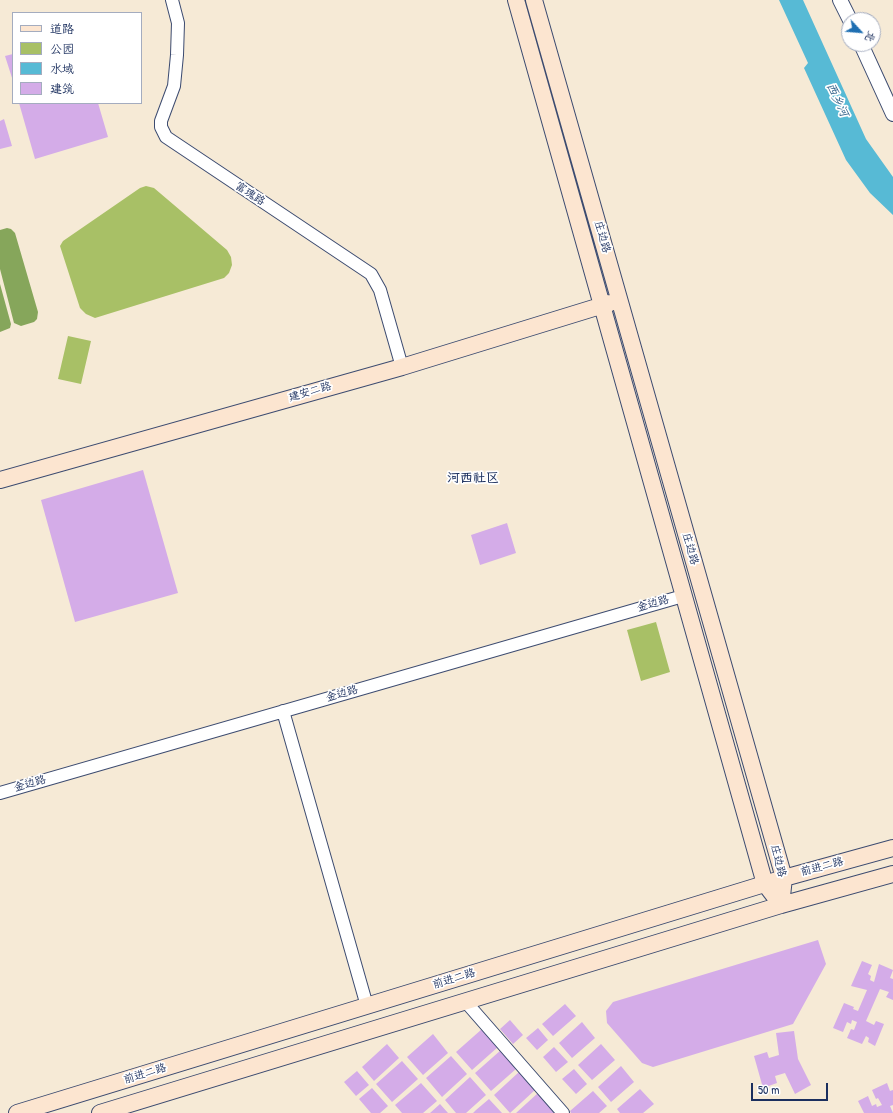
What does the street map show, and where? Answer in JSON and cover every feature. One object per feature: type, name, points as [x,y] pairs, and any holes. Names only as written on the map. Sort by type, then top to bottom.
[{"type":"main road","name":"庄边路","points":[[516,0],[765,884],[781,905]]},
{"type":"main road","name":"庄边路","points":[[534,0],[784,878],[781,905]]},
{"type":"main road","name":"建安二路","points":[[0,480],[402,367],[619,300]]},
{"type":"main road","name":"前进二路","points":[[17,1113],[784,878],[893,848]]},
{"type":"main road","points":[[100,1113],[781,905],[893,874]]},
{"type":"street","name":"富瑰路","points":[[172,0],[178,23],[177,55],[174,86],[161,121],[161,126],[166,137],[371,274],[380,290],[402,367]]},
{"type":"street","points":[[840,0],[846,12]]},
{"type":"street","points":[[865,52],[893,114]]},
{"type":"street","name":"金边路","points":[[0,793],[683,596]]},
{"type":"street","points":[[283,711],[367,1006]]},
{"type":"street","points":[[465,1002],[563,1113]]},
{"type":"green space","points":[[146,186],[154,188],[227,250],[231,257],[232,265],[229,273],[224,278],[95,318],[86,314],[80,308],[60,246],[63,241],[140,188]]},
{"type":"green space","points":[[7,228],[11,229],[15,233],[38,312],[37,319],[34,322],[21,326],[14,323],[0,269],[0,230]]},
{"type":"green space","points":[[0,284],[11,324],[10,328],[0,332]]},
{"type":"green space","points":[[68,336],[91,341],[81,384],[58,379]]},
{"type":"green space","points":[[656,622],[670,672],[641,681],[627,630]]},
{"type":"water","name":"西乡河","points":[[779,0],[803,0],[866,139],[893,177],[893,215],[870,193],[846,160],[804,68],[808,63]]},
{"type":"building","points":[[12,54],[12,78],[5,56]]},
{"type":"building","points":[[19,104],[98,104],[108,137],[35,159]]},
{"type":"building","points":[[4,119],[12,146],[0,149],[0,121]]},
{"type":"building","points":[[143,470],[178,593],[75,622],[41,500]]},
{"type":"building","points":[[507,523],[516,553],[480,565],[471,535]]},
{"type":"building","points":[[818,940],[826,964],[793,1024],[653,1067],[642,1063],[607,1023],[606,1011],[613,1002]]},
{"type":"building","points":[[862,961],[872,965],[868,974],[871,976],[870,980],[874,982],[879,964],[893,970],[890,978],[893,979],[893,1000],[886,997],[889,992],[880,989],[866,1021],[874,1025],[876,1021],[884,1024],[875,1046],[868,1042],[869,1038],[866,1036],[862,1044],[847,1038],[851,1029],[854,1030],[857,1022],[852,1020],[851,1024],[847,1022],[843,1032],[833,1028],[844,1003],[854,1007],[853,1009],[858,1011],[867,990],[851,986]]},
{"type":"building","points":[[565,1004],[576,1016],[553,1036],[542,1024]]},
{"type":"building","points":[[510,1020],[523,1035],[513,1044],[500,1029]]},
{"type":"building","points":[[582,1022],[595,1038],[572,1058],[559,1043]]},
{"type":"building","points":[[538,1028],[548,1040],[537,1050],[526,1038]]},
{"type":"building","points":[[482,1029],[498,1047],[472,1070],[456,1052]]},
{"type":"building","points":[[794,1031],[798,1059],[811,1085],[795,1094],[785,1073],[775,1076],[777,1083],[763,1088],[754,1056],[767,1052],[769,1058],[779,1055],[776,1033]]},
{"type":"building","points":[[433,1034],[448,1053],[423,1075],[407,1057]]},
{"type":"building","points":[[387,1044],[399,1058],[374,1081],[362,1067]]},
{"type":"building","points":[[601,1044],[615,1060],[592,1080],[578,1065]]},
{"type":"building","points":[[554,1047],[568,1062],[556,1072],[543,1057]]},
{"type":"building","points":[[501,1050],[516,1069],[491,1091],[475,1073]]},
{"type":"building","points":[[451,1056],[467,1074],[442,1097],[426,1078]]},
{"type":"building","points":[[402,1061],[418,1079],[392,1102],[376,1084]]},
{"type":"building","points":[[621,1066],[634,1082],[611,1102],[598,1087]]},
{"type":"building","points":[[574,1069],[587,1084],[576,1094],[562,1079]]},
{"type":"building","points":[[357,1071],[369,1085],[356,1096],[344,1082]]},
{"type":"building","points":[[519,1072],[535,1090],[510,1113],[494,1095]]},
{"type":"building","points":[[470,1077],[486,1095],[466,1113],[456,1113],[445,1100]]},
{"type":"building","points":[[421,1083],[437,1101],[423,1113],[402,1113],[395,1105]]},
{"type":"building","points":[[887,1083],[890,1091],[893,1090],[893,1105],[890,1106],[893,1113],[864,1113],[858,1101],[868,1096],[872,1106],[876,1104],[877,1107],[882,1105],[878,1098],[876,1099],[872,1090]]},
{"type":"building","points":[[372,1088],[388,1106],[380,1113],[371,1113],[359,1099]]},
{"type":"building","points":[[640,1089],[654,1104],[643,1113],[620,1113],[617,1109]]},
{"type":"building","points":[[593,1091],[607,1106],[599,1113],[571,1113],[570,1111]]},
{"type":"building","points":[[538,1093],[554,1112],[553,1113],[516,1113]]},
{"type":"building","points":[[489,1099],[502,1113],[473,1113],[476,1110]]},
{"type":"building","points":[[440,1104],[448,1113],[430,1113]]},
{"type":"district","name":"河西社区","points":[[473,479]]}]
